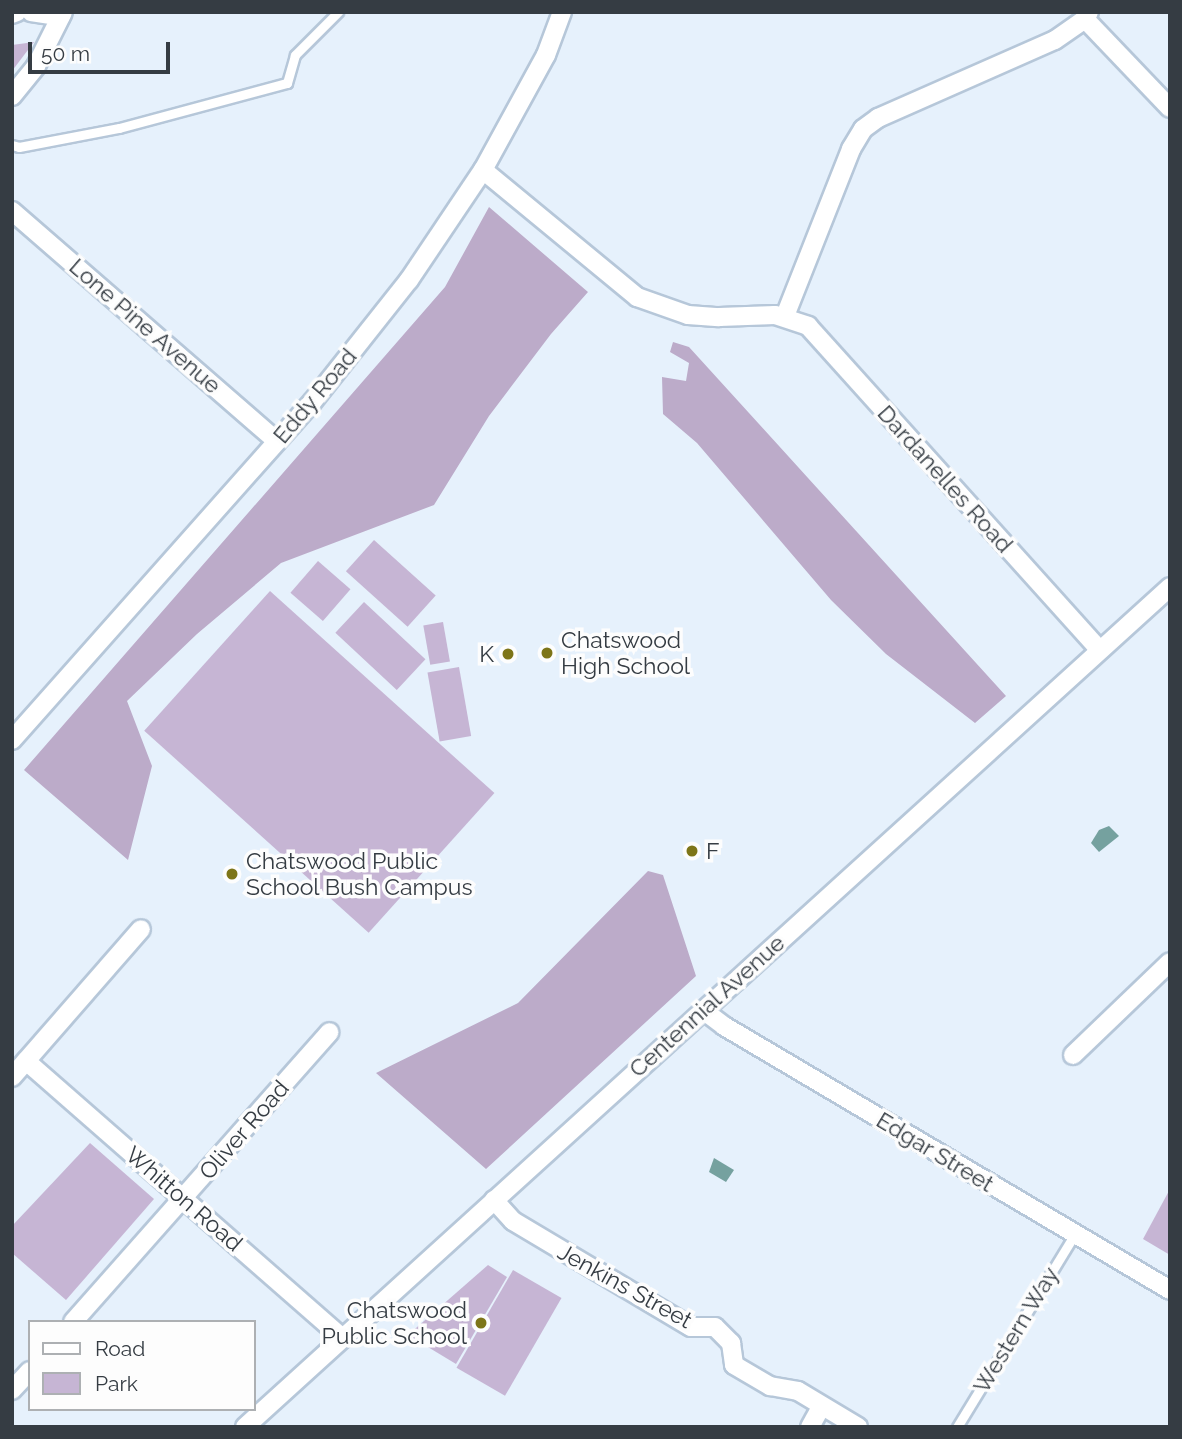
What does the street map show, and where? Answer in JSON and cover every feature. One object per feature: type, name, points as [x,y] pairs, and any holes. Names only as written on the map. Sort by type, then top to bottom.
[{"type":"street","points":[[12,96],[36,66],[62,15],[31,12]]},
{"type":"street","name":"Eddy Road","points":[[12,740],[277,441],[410,280],[484,170],[546,55],[562,12]]},
{"type":"street","points":[[484,170],[637,297],[688,314],[785,316],[851,149],[863,130],[878,118],[1055,40],[1087,16],[1170,108]]},
{"type":"street","name":"Lone Pine Avenue","points":[[12,211],[277,441]]},
{"type":"street","name":"Dardanelles Road","points":[[785,316],[807,326],[1100,650]]},
{"type":"street","name":"Centennial Avenue","points":[[245,1427],[1170,587]]},
{"type":"street","points":[[12,1077],[141,929]]},
{"type":"street","points":[[1073,1055],[1170,962]]},
{"type":"street","name":"Edgar Street","points":[[703,1010],[724,1026],[1170,1290]]},
{"type":"street","name":"Oliver Road","points":[[75,1320],[330,1032]]},
{"type":"street","name":"Whitton Road","points":[[26,1061],[342,1338]]},
{"type":"street","name":"Jenkins Street","points":[[494,1200],[513,1221],[691,1327],[715,1327],[731,1343],[734,1364],[770,1386],[798,1391],[858,1427]]},
{"type":"street","points":[[12,1390],[28,1373]]},
{"type":"street","points":[[810,1427],[821,1407]]},
{"type":"lane","points":[[12,145],[119,128],[287,83],[295,55],[338,12]]},
{"type":"lane","name":"Western Way","points":[[957,1427],[1075,1234]]},
{"type":"green space","points":[[34,42],[12,71],[12,45]]},
{"type":"green space","points":[[374,540],[436,596],[408,627],[346,571]]},
{"type":"green space","points":[[318,561],[350,589],[323,621],[290,593]]},
{"type":"green space","points":[[270,591],[494,793],[369,933],[144,731]]},
{"type":"green space","points":[[364,602],[425,659],[397,690],[335,633]]},
{"type":"green space","points":[[443,622],[450,661],[430,665],[423,625]]},
{"type":"green space","points":[[459,667],[471,736],[440,741],[427,673]]},
{"type":"green space","points":[[90,1143],[154,1199],[66,1300],[12,1253],[12,1226]]},
{"type":"green space","points":[[1170,1189],[1170,1255],[1143,1239]]},
{"type":"green space","points":[[488,1265],[507,1277],[456,1364],[408,1335]]},
{"type":"green space","points":[[513,1270],[561,1298],[505,1396],[456,1368]]},
{"type":"shaded area","points":[[489,207],[588,292],[551,334],[489,416],[434,505],[281,563],[197,634],[127,701],[152,766],[128,860],[24,770],[445,287]]},
{"type":"shaded area","points":[[673,342],[689,347],[1006,696],[975,723],[886,654],[831,600],[697,443],[663,414],[662,377],[686,381],[689,363],[670,352]]},
{"type":"shaded area","points":[[1109,826],[1119,836],[1099,852],[1091,843],[1099,830]]},
{"type":"shaded area","points":[[648,871],[663,875],[696,976],[486,1169],[376,1073],[518,1003]]},
{"type":"shaded area","points":[[714,1158],[734,1170],[726,1182],[709,1172]]},
{"type":"place","name":"Chatswood High School","points":[[547,653]]},
{"type":"place","name":"K","points":[[508,654]]},
{"type":"place","name":"F","points":[[692,851]]},
{"type":"place","name":"Chatswood Public School Bush Campus","points":[[232,874]]},
{"type":"place","name":"Chatswood Public School","points":[[481,1323]]}]
